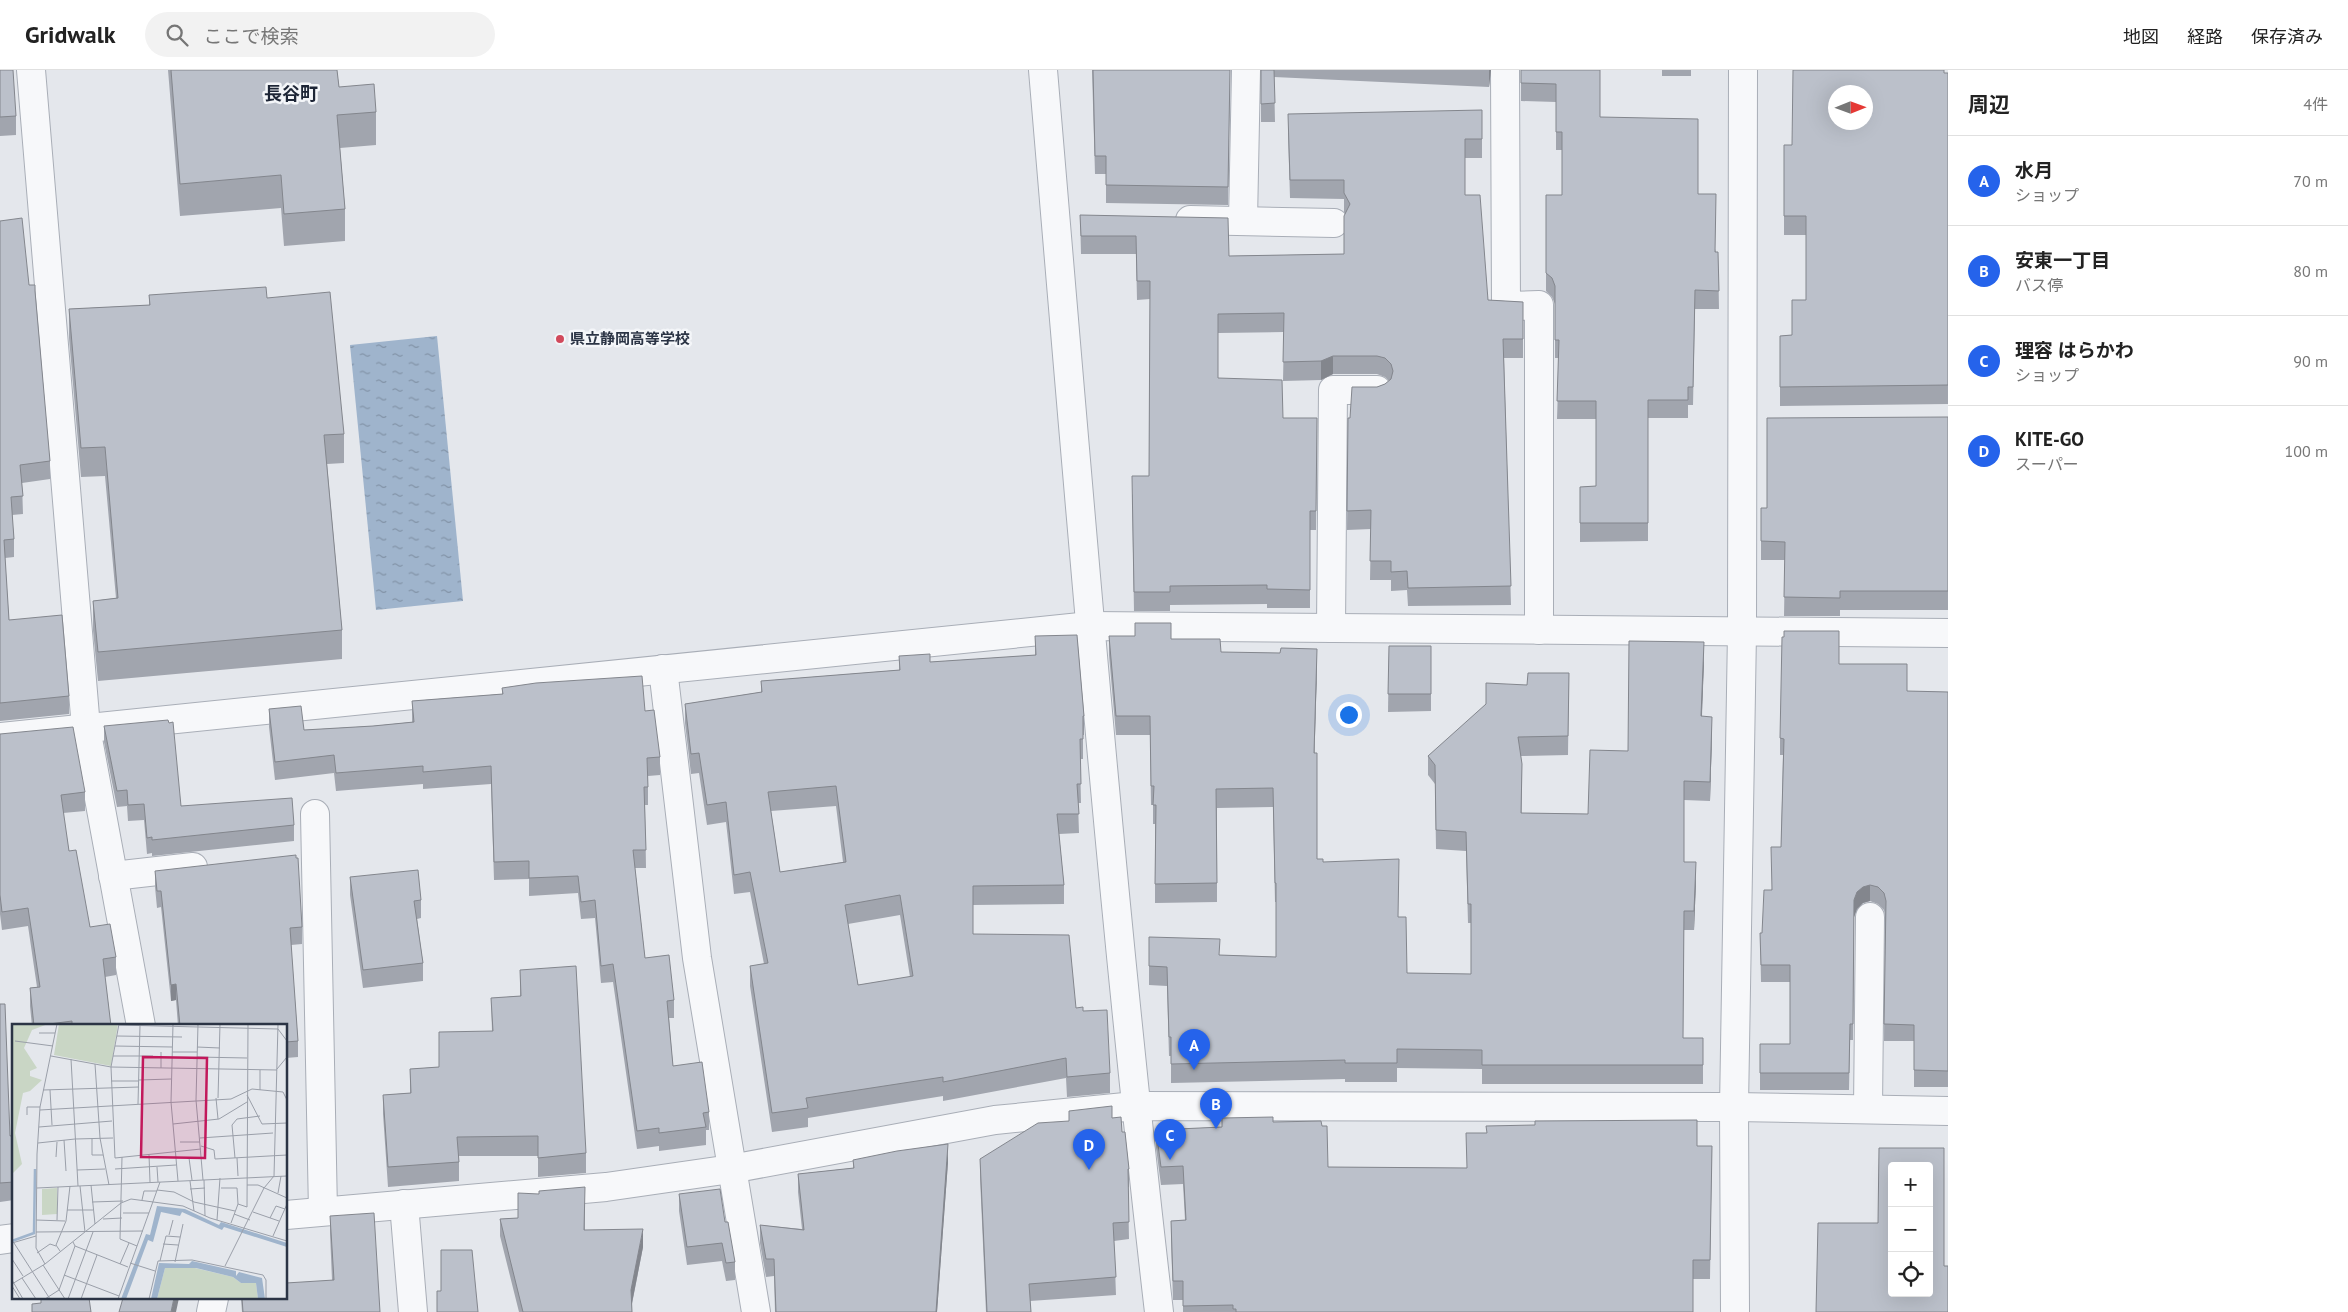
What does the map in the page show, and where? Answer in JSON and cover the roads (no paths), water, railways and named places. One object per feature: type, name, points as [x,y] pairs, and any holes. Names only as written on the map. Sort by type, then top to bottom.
[{"type":"street","points":[[31,70],[31,220],[86,728],[141,1024]]},
{"type":"street","points":[[1043,70],[1090,626],[1134,1106],[1159,1312]]},
{"type":"street","points":[[1243,221],[1246,70]]},
{"type":"street","points":[[1505,70],[1506,306],[1540,306],[1539,630]]},
{"type":"street","points":[[1735,1312],[1734,1107],[1742,632],[1743,70]]},
{"type":"street","points":[[1056,218],[1085,219]]},
{"type":"street","points":[[1164,220],[1334,223]]},
{"type":"street","points":[[1331,628],[1333,390],[1377,390]]},
{"type":"street","points":[[1742,422],[1772,421]]},
{"type":"street","points":[[0,737],[1090,626],[1948,633]]},
{"type":"street","points":[[663,670],[697,958],[756,1312]]},
{"type":"street","points":[[315,814],[323,1211]]},
{"type":"street","points":[[287,857],[316,854]]},
{"type":"street","points":[[113,876],[219,864]]},
{"type":"street","points":[[1868,1110],[1870,916]]},
{"type":"street","points":[[288,1214],[606,1187],[732,1169],[995,1120],[1134,1106],[1734,1107],[1948,1111]]},
{"type":"street","points":[[404,1204],[413,1312]]},
{"type":"water","points":[[437,336],[463,601],[376,610],[350,345]]},
{"type":"place","name":"県立静岡高等学校","points":[[560,339]]},
{"type":"place","name":"水月","points":[[1194,1070]]},
{"type":"place","name":"安東一丁目","points":[[1216,1129]]},
{"type":"place","name":"理容 はらかわ","points":[[1170,1160]]},
{"type":"place","name":"KITE-GO","points":[[1089,1170]]},
{"type":"district","name":"長谷町","points":[[291,94]]}]
